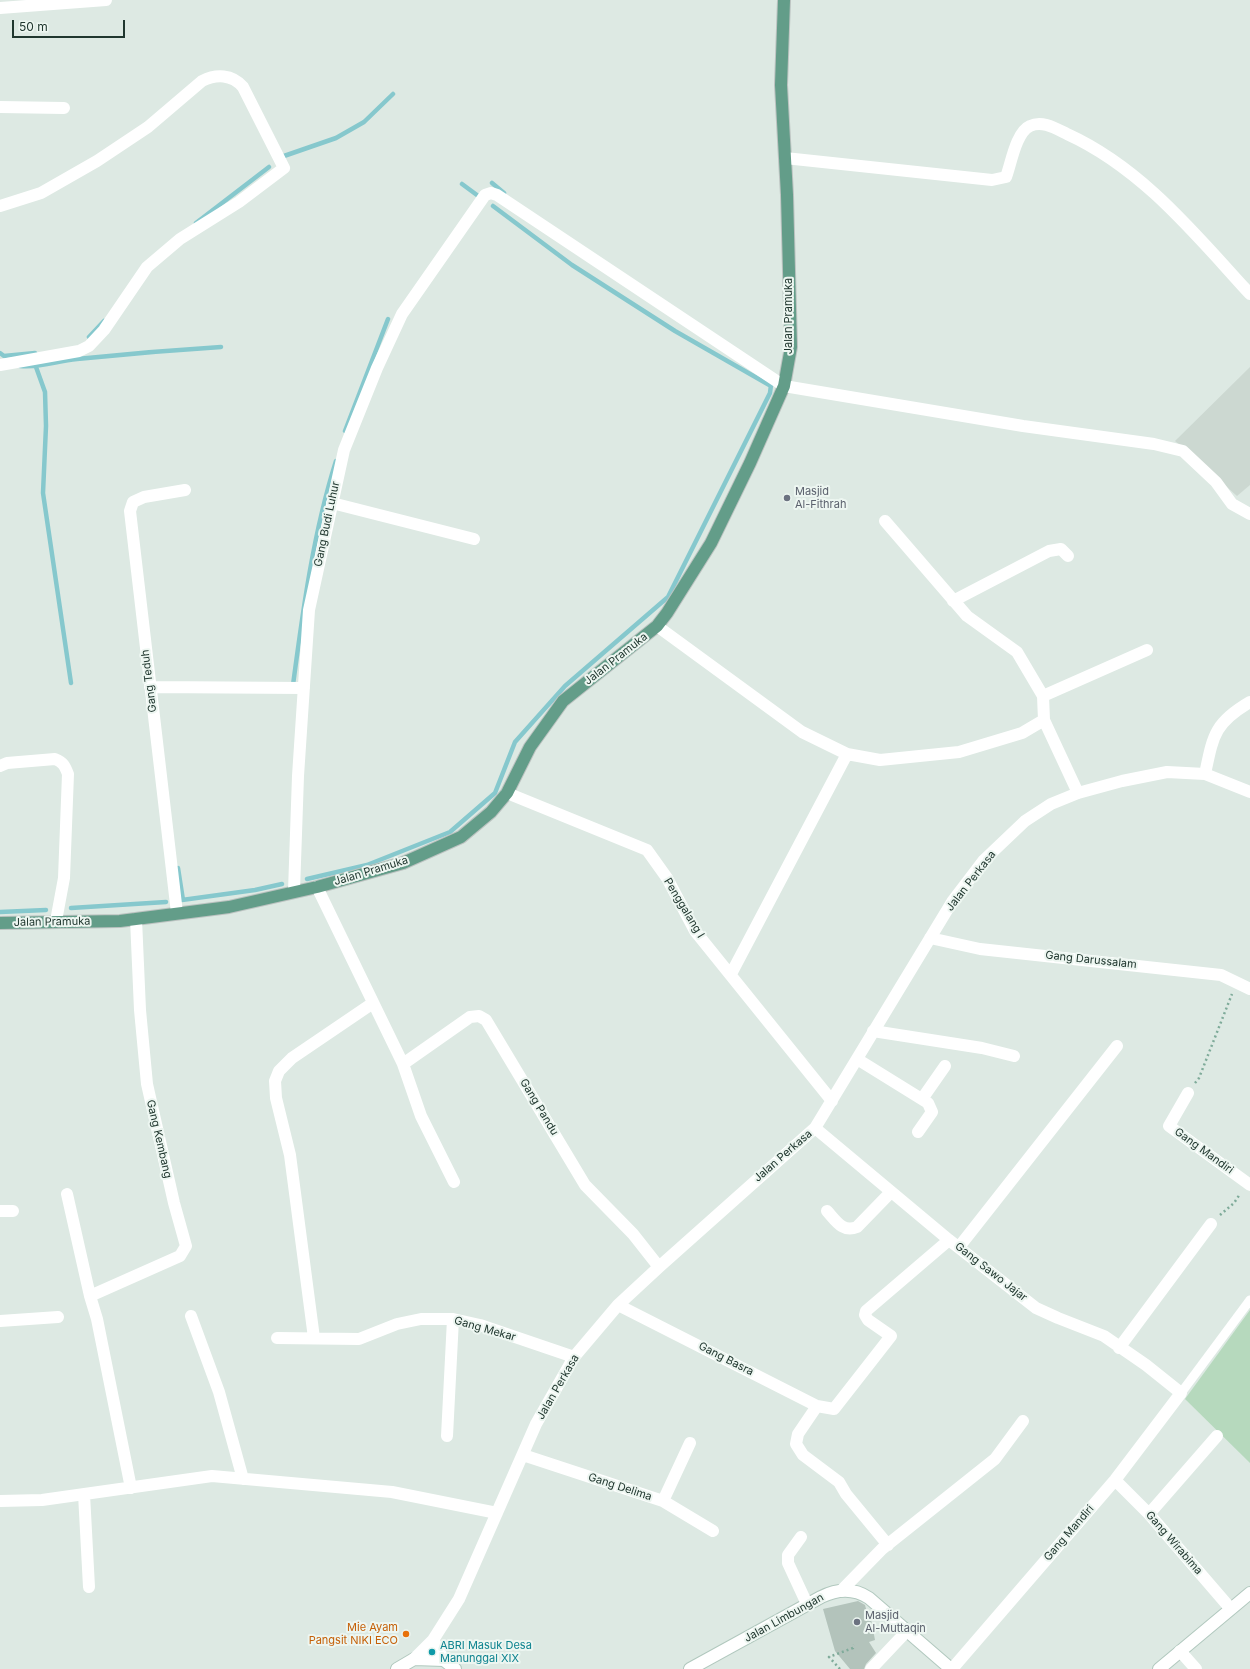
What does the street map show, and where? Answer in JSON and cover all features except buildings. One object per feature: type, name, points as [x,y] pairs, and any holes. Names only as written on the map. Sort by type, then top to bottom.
[{"type":"main road","name":"Jalan Pramuka","points":[[0,923],[120,921],[229,907],[317,887],[403,863],[461,838],[490,812],[507,793],[530,747],[563,701],[657,626],[711,543],[750,463],[784,386],[791,347],[785,158],[781,85],[784,0]]},
{"type":"street","points":[[0,8],[106,0]]},
{"type":"street","points":[[0,206],[41,193],[97,161],[148,127],[202,81],[212,76],[225,76],[238,80],[284,168],[239,202],[180,239],[147,267],[104,330],[89,346],[79,351],[0,365]]},
{"type":"street","points":[[0,107],[64,108]]},
{"type":"street","points":[[785,158],[985,180],[1001,179],[1006,177],[1022,131],[1030,126],[1046,124],[1090,145],[1132,174],[1153,192],[1179,218],[1250,294]]},
{"type":"street","name":"Gang Budi Luhur","points":[[294,891],[298,776],[309,610],[344,450],[377,368],[402,314],[486,195],[491,193],[497,195],[784,386]]},
{"type":"street","points":[[784,386],[1023,426],[1154,444],[1183,451],[1216,482],[1232,504],[1250,514]]},
{"type":"street","name":"Gang Teduh","points":[[177,913],[130,511],[133,502],[144,497],[185,490]]},
{"type":"street","points":[[332,503],[474,539]]},
{"type":"street","points":[[886,521],[967,616],[1017,652],[1043,696],[1044,720],[1078,793]]},
{"type":"street","points":[[954,600],[1049,551],[1061,549],[1068,556]]},
{"type":"street","points":[[657,626],[802,732],[847,754],[880,760],[959,752],[1022,733],[1044,720]]},
{"type":"street","points":[[1043,696],[1148,650]]},
{"type":"street","points":[[150,687],[304,688]]},
{"type":"street","points":[[1205,774],[1212,744],[1219,727],[1232,713],[1250,702]]},
{"type":"street","points":[[731,974],[847,754]]},
{"type":"street","points":[[0,766],[7,763],[55,759],[61,761],[68,774],[64,878],[56,921]]},
{"type":"street","name":"Jalan Perkasa","points":[[414,1659],[433,1640],[459,1599],[536,1424],[574,1357],[618,1306],[659,1267],[815,1128],[952,902],[984,860],[1025,822],[1051,804],[1078,793],[1122,781],[1167,772],[1205,774],[1250,792]]},
{"type":"street","name":"Penggalang I","points":[[507,793],[647,850],[667,878],[695,931],[832,1101]]},
{"type":"street","points":[[317,887],[403,1064],[421,1116],[454,1182]]},
{"type":"street","name":"Gang Kembang","points":[[90,1296],[180,1256],[186,1246],[174,1203],[147,1084],[140,1010],[136,919]]},
{"type":"street","name":"Gang Darussalam","points":[[930,938],[980,949],[1221,975],[1250,989]]},
{"type":"street","points":[[314,1338],[290,1155],[276,1098],[275,1081],[279,1071],[292,1058],[373,1003]]},
{"type":"street","name":"Gang Pandu","points":[[403,1064],[470,1017],[479,1016],[486,1020],[585,1185],[633,1234],[659,1267]]},
{"type":"street","points":[[873,1031],[982,1048],[1014,1056]]},
{"type":"street","points":[[954,1243],[1117,1046]]},
{"type":"street","points":[[857,1059],[922,1099],[932,1107],[932,1112],[918,1132]]},
{"type":"street","points":[[922,1099],[946,1066]]},
{"type":"street","name":"Gang Mandiri","points":[[1188,1093],[1169,1126],[1249,1184]]},
{"type":"street","name":"Gang Sawo Jajar","points":[[815,1128],[891,1192],[1036,1308],[1104,1336],[1146,1365],[1181,1393]]},
{"type":"street","points":[[827,1212],[843,1228],[850,1230],[857,1227],[891,1192]]},
{"type":"street","points":[[67,1194],[90,1296],[97,1319],[131,1488]]},
{"type":"street","points":[[0,1211],[13,1211]]},
{"type":"street","points":[[1120,1348],[1211,1224]]},
{"type":"street","name":"Gang Basra","points":[[618,1306],[817,1406],[834,1410],[891,1336],[868,1320],[865,1316],[866,1311],[954,1243]]},
{"type":"street","points":[[190,1316],[220,1392],[243,1479]]},
{"type":"street","points":[[0,1321],[58,1317]]},
{"type":"street","name":"Gang Mekar","points":[[277,1338],[359,1339],[397,1324],[421,1319],[453,1319],[480,1325],[574,1357]]},
{"type":"street","points":[[447,1436],[453,1319]]},
{"type":"street","name":"Gang Mandiri","points":[[951,1669],[1115,1480],[1181,1393]]},
{"type":"street","points":[[817,1406],[798,1434],[796,1444],[803,1455],[839,1482],[846,1494],[888,1545]]},
{"type":"street","points":[[841,1591],[888,1545],[994,1459],[1023,1421]]},
{"type":"street","points":[[1149,1514],[1217,1436]]},
{"type":"street","points":[[663,1501],[690,1443]]},
{"type":"street","name":"Gang Delima","points":[[523,1455],[663,1501],[713,1531]]},
{"type":"street","points":[[0,1501],[42,1500],[212,1476],[392,1492],[497,1513]]},
{"type":"street","name":"Gang Wirabima","points":[[1115,1480],[1149,1514],[1230,1608]]},
{"type":"street","points":[[84,1494],[89,1587]]},
{"type":"street","points":[[802,1537],[788,1555],[788,1563],[808,1604]]},
{"type":"street","name":"Jalan Limbungan","points":[[690,1669],[829,1593],[854,1591],[862,1594],[951,1669]]},
{"type":"street","points":[[1159,1669],[1230,1608],[1250,1593]]},
{"type":"street","points":[[871,1669],[906,1632]]},
{"type":"street","points":[[433,1640],[444,1660],[455,1669]]},
{"type":"street","points":[[1180,1651],[1196,1669]]},
{"type":"street","points":[[397,1669],[414,1659],[444,1660]]},
{"type":"lane","points":[[1181,1393],[1250,1300]]},
{"type":"path","points":[[1188,1093],[1199,1078],[1237,982]]},
{"type":"path","points":[[1211,1224],[1234,1203],[1249,1184]]},
{"type":"path","points":[[840,1669],[829,1657],[853,1648],[854,1645]]},
{"type":"shaded area","points":[[1250,367],[1250,485],[1237,496],[1175,441]]},
{"type":"green space","points":[[1250,1310],[1250,1463],[1185,1399]]},
{"type":"waterway","points":[[284,156],[336,138],[364,122],[393,94]]},
{"type":"waterway","points":[[196,223],[269,167]]},
{"type":"waterway","points":[[492,183],[504,193]]},
{"type":"waterway","points":[[462,184],[481,198]]},
{"type":"waterway","points":[[493,206],[572,265],[675,331],[771,386]]},
{"type":"waterway","points":[[345,431],[388,319]]},
{"type":"waterway","points":[[89,337],[104,321]]},
{"type":"waterway","points":[[20,366],[35,366],[113,355],[221,347]]},
{"type":"waterway","points":[[0,353],[4,356],[35,353]]},
{"type":"waterway","points":[[36,367],[45,392],[46,426],[43,493],[71,683]]},
{"type":"waterway","points":[[307,879],[367,865],[450,832],[495,793],[515,742],[565,686],[668,597],[770,393],[771,385]]},
{"type":"waterway","points":[[291,685],[293,685],[305,600],[315,544],[336,461]]},
{"type":"waterway","points":[[178,868],[183,900]]},
{"type":"waterway","points":[[182,900],[255,890],[282,884]]},
{"type":"waterway","points":[[71,908],[166,902]]},
{"type":"waterway","points":[[0,912],[46,910]]},
{"type":"place","name":"Masjid Al-Fithrah","points":[[787,498]]},
{"type":"place","name":"Masjid Al-Muttaqin","points":[[857,1622]]},
{"type":"place","name":"Mie Ayam Pangsit NIKI ECO","points":[[406,1634]]},
{"type":"place","name":"ABRI Masuk Desa Manunggal XIX","points":[[432,1652]]}]
